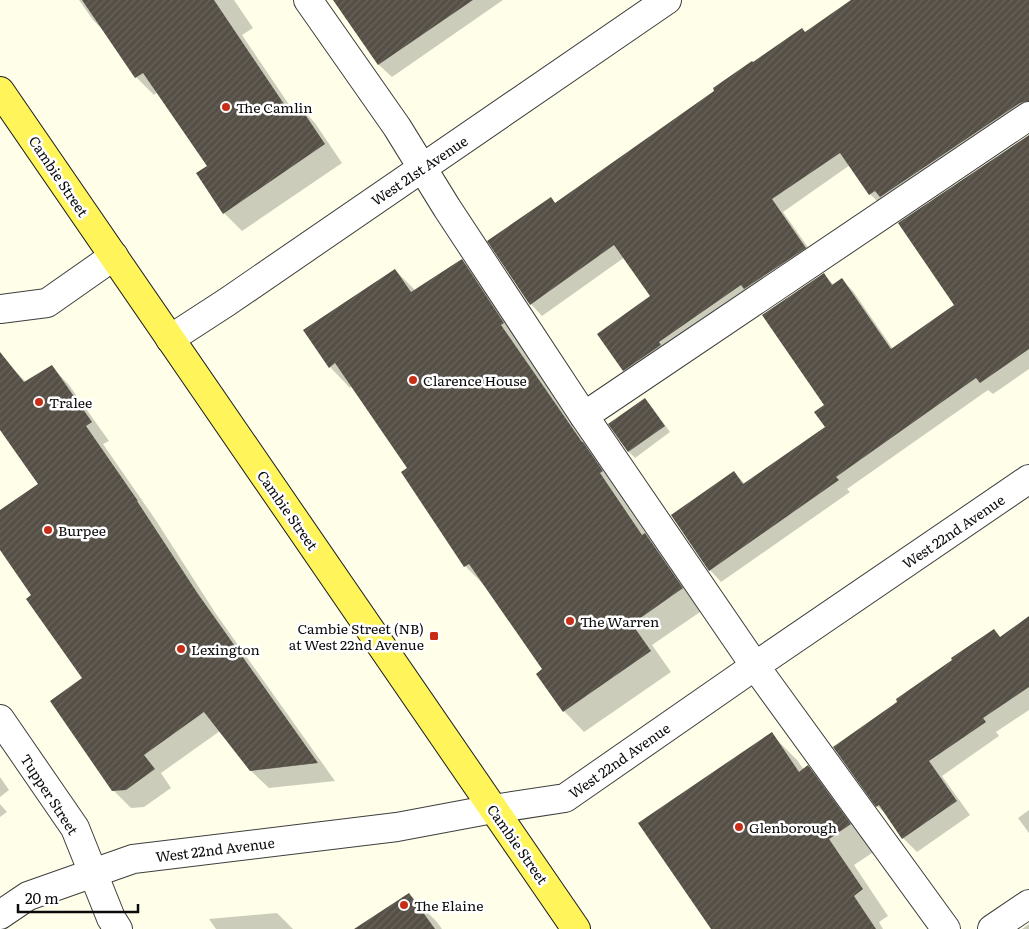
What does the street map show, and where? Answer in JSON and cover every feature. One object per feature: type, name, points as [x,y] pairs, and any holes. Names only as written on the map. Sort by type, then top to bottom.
[{"type":"main road","name":"Cambie Street","points":[[0,91],[576,929]]},
{"type":"street","points":[[308,0],[397,127],[584,416],[754,666],[946,929]]},
{"type":"street","name":"West 21st Avenue","points":[[170,339],[227,302],[667,0]]},
{"type":"street","points":[[584,416],[1029,116]]},
{"type":"street","points":[[0,308],[47,303],[114,256]]},
{"type":"street","name":"West 22nd Avenue","points":[[0,915],[28,896],[133,859],[397,827],[493,808],[565,798],[1029,478]]},
{"type":"street","name":"Tupper Street","points":[[0,719],[75,828],[111,918],[118,929]]},
{"type":"street","points":[[992,929],[1029,904]]},
{"type":"building","name":"The Camlin","points":[[82,0],[214,0],[288,110],[298,104],[325,144],[223,214],[196,173],[207,166],[143,73],[135,78]]},
{"type":"building","points":[[333,0],[473,0],[378,65]]},
{"type":"building","points":[[851,0],[1029,0],[1029,101],[1020,103],[880,197],[875,191],[869,195],[840,153],[772,199],[806,248],[744,289],[741,285],[659,342],[661,345],[623,371],[597,334],[650,296],[614,245],[530,305],[487,241],[551,197],[555,203],[714,91],[713,88],[752,61],[802,28],[805,32]]},
{"type":"building","points":[[1029,135],[1029,349],[980,383],[976,378],[836,477],[839,480],[709,571],[671,515],[734,471],[743,484],[825,427],[814,412],[824,405],[762,315],[824,273],[832,285],[842,278],[891,349],[954,305],[898,223]]},
{"type":"building","points":[[462,259],[504,323],[501,325],[603,471],[600,473],[642,535],[645,533],[683,588],[632,624],[651,651],[563,712],[536,674],[542,669],[469,564],[464,567],[401,472],[407,468],[335,363],[329,368],[303,330],[395,269],[411,292]]},
{"type":"building","points":[[0,352],[24,382],[52,365],[92,422],[86,426],[138,501],[198,594],[318,763],[250,771],[204,712],[144,755],[155,769],[126,790],[112,791],[50,701],[82,678],[26,599],[31,595],[0,550],[0,510],[38,484],[0,430]]},
{"type":"building","points":[[645,398],[665,426],[628,452],[608,424]]},
{"type":"building","points":[[1029,616],[1029,687],[983,718],[986,722],[929,761],[957,801],[902,839],[879,805],[876,807],[833,747],[897,702],[896,699],[952,660],[951,658],[994,629],[1000,637]]},
{"type":"building","name":"Glenborough","points":[[772,732],[799,772],[808,765],[851,824],[829,839],[863,889],[854,896],[876,929],[711,929],[638,823]]},
{"type":"building","name":"The Elaine","points":[[409,893],[435,929],[354,929]]},
{"type":"place","name":"The Camlin","points":[[226,107]]},
{"type":"place","name":"Clarence House","points":[[413,380]]},
{"type":"place","name":"Tralee","points":[[39,402]]},
{"type":"place","name":"Burpee","points":[[48,530]]},
{"type":"place","name":"The Warren","points":[[570,621]]},
{"type":"place","name":"Cambie Street (NB) at West 22nd Avenue","points":[[434,636]]},
{"type":"place","name":"Lexington","points":[[181,649]]},
{"type":"place","name":"Glenborough","points":[[739,827]]},
{"type":"place","name":"The Elaine","points":[[404,905]]}]
